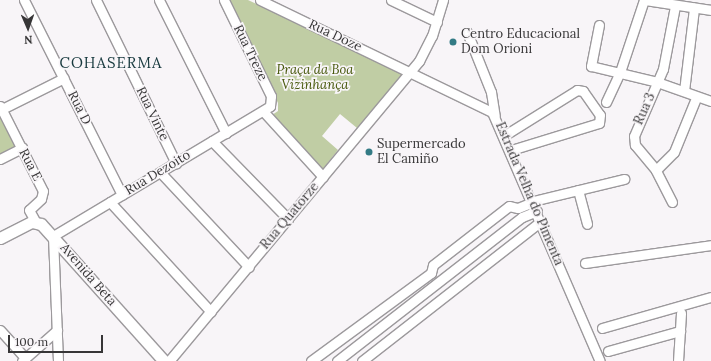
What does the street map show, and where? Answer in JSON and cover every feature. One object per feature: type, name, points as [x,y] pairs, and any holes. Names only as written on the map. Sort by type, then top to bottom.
[{"type":"main road","name":"Avenida Beta","points":[[35,221],[53,236],[164,361]]},
{"type":"main road","points":[[0,238],[35,221]]},
{"type":"street","name":"Rua D","points":[[24,0],[122,194]]},
{"type":"street","name":"Rua Vinte","points":[[96,0],[176,163]]},
{"type":"street","points":[[159,0],[226,133]]},
{"type":"street","name":"Rua Treze","points":[[224,0],[271,96],[270,106],[263,111]]},
{"type":"street","name":"Rua Doze","points":[[260,0],[410,71]]},
{"type":"street","points":[[391,0],[437,22]]},
{"type":"street","name":"Rua Quatorze","points":[[169,361],[249,267],[426,51],[437,22],[443,0]]},
{"type":"street","points":[[606,102],[620,72],[644,0],[675,6],[711,10]]},
{"type":"street","name":"Rua 3","points":[[672,202],[656,170],[635,145],[634,136],[657,82],[668,50],[675,6]]},
{"type":"street","points":[[684,91],[694,8]]},
{"type":"street","points":[[599,25],[591,66],[657,82],[684,91],[696,98],[711,101]]},
{"type":"street","points":[[467,32],[491,92],[496,116]]},
{"type":"street","name":"Estrada Velha do Pimenta","points":[[410,71],[496,116],[600,361]]},
{"type":"street","points":[[1,108],[64,78]]},
{"type":"street","points":[[505,135],[577,90],[583,91],[600,115],[599,123],[511,150]]},
{"type":"street","points":[[656,170],[674,152],[696,98]]},
{"type":"street","name":"Rua E","points":[[1,108],[43,193],[30,208],[35,221]]},
{"type":"street","points":[[263,111],[323,177]]},
{"type":"street","name":"Rua Dezoito","points":[[53,236],[263,111]]},
{"type":"street","points":[[212,141],[288,219]]},
{"type":"street","points":[[0,158],[22,148]]},
{"type":"street","points":[[160,172],[249,267]]},
{"type":"street","points":[[311,361],[431,273],[433,265],[509,206],[518,208],[534,205],[578,190],[624,179]]},
{"type":"street","points":[[578,190],[587,224]]},
{"type":"street","points":[[110,202],[211,312]]},
{"type":"street","points":[[337,361],[522,217],[534,205]]},
{"type":"street","points":[[362,361],[541,221]]},
{"type":"street","points":[[53,236],[58,361]]},
{"type":"street","points":[[585,263],[711,245]]},
{"type":"street","points":[[602,328],[708,298]]},
{"type":"street","points":[[678,361],[681,313]]},
{"type":"street","points":[[0,330],[24,360],[57,330]]},
{"type":"street","points":[[608,351],[680,331]]},
{"type":"green space","name":"Praça da Boa Vizinhança","points":[[228,0],[248,0],[405,72],[357,128],[340,114],[322,136],[338,150],[322,170],[272,115],[278,111],[278,103]]},
{"type":"green space","points":[[0,114],[17,146],[0,154]]},
{"type":"place","name":"Centro Educacional Dom Orioni","points":[[453,42]]},
{"type":"place","name":"Supermercado El Camiño","points":[[369,152]]},
{"type":"district","name":"COHASERMA","points":[[111,63]]}]
